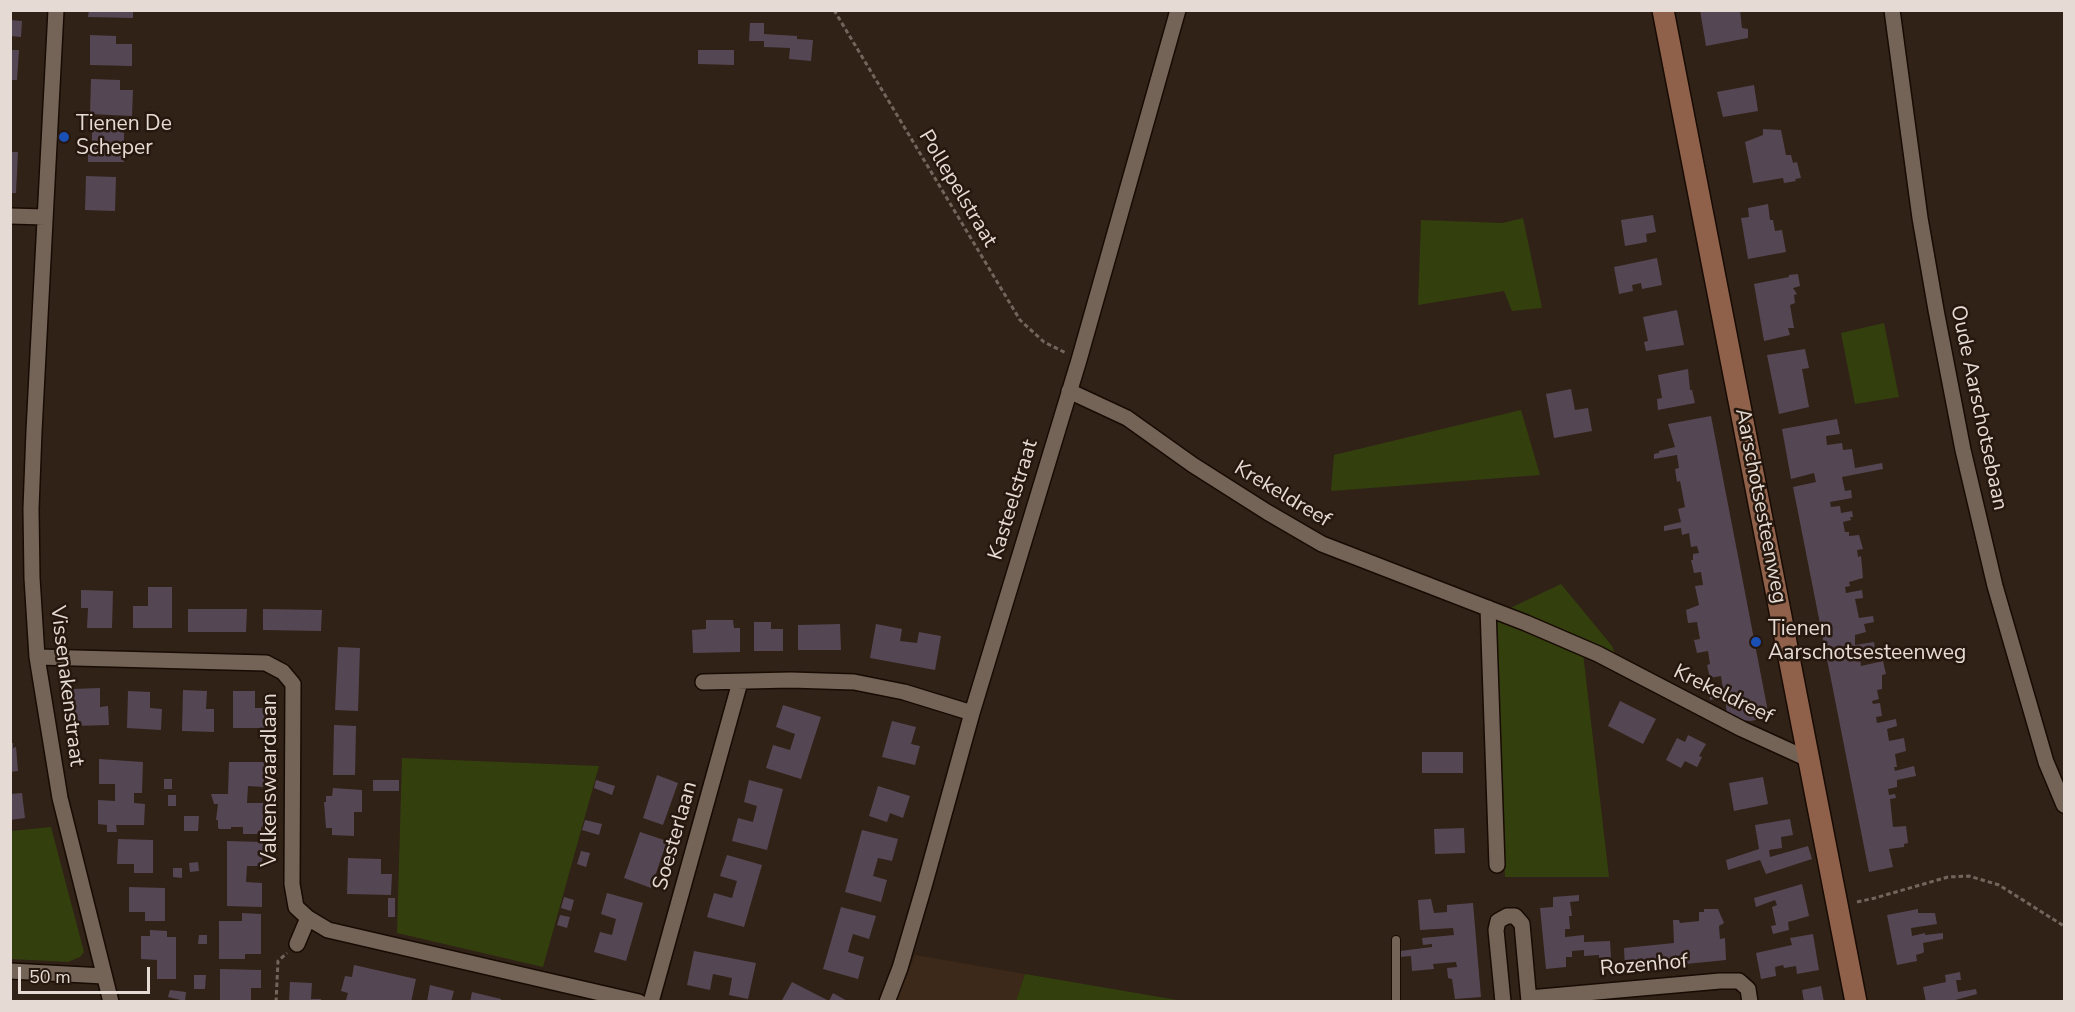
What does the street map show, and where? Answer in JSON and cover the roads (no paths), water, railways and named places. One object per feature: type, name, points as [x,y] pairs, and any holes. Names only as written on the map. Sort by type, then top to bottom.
[{"type":"main road","name":"Aarschotsesteenweg","points":[[1663,10],[1856,1002]]},
{"type":"street","name":"Vissenakenstraat","points":[[56,10],[31,509],[32,578],[37,657],[60,798],[111,1002]]},
{"type":"street","name":"Kasteelstraat","points":[[887,1002],[900,968],[972,713],[1079,360],[1178,10]]},
{"type":"street","name":"Oude Aarschotsebaan","points":[[1892,10],[1920,218],[1963,450],[1995,586],[2046,762],[2064,805]]},
{"type":"street","points":[[10,216],[45,217]]},
{"type":"street","name":"Krekeldreef","points":[[1069,391],[1127,418],[1193,465],[1322,544],[1488,608],[1598,654],[1742,729],[1810,760]]},
{"type":"street","points":[[1488,608],[1497,865]]},
{"type":"street","name":"Valkenswaardlaan","points":[[37,657],[266,663],[283,672],[292,684],[292,884],[296,907],[308,918]]},
{"type":"street","points":[[704,682],[791,680],[854,682],[904,692],[972,713]]},
{"type":"street","name":"Soesterlaan","points":[[651,1002],[740,682]]},
{"type":"street","name":"Rozenhof","points":[[1503,1002],[1496,930],[1498,921],[1507,916],[1515,916],[1522,924],[1529,1000],[1739,981],[1748,989],[1750,1002]]},
{"type":"street","points":[[297,944],[308,918],[328,930],[639,1002]]},
{"type":"street","points":[[10,971],[104,976]]},
{"type":"lane","points":[[1396,940],[1396,1002]]},
{"type":"place","name":"Tienen De Scheper","points":[[64,137]]},
{"type":"place","name":"Tienen Aarschotsesteenweg","points":[[1756,642]]}]
